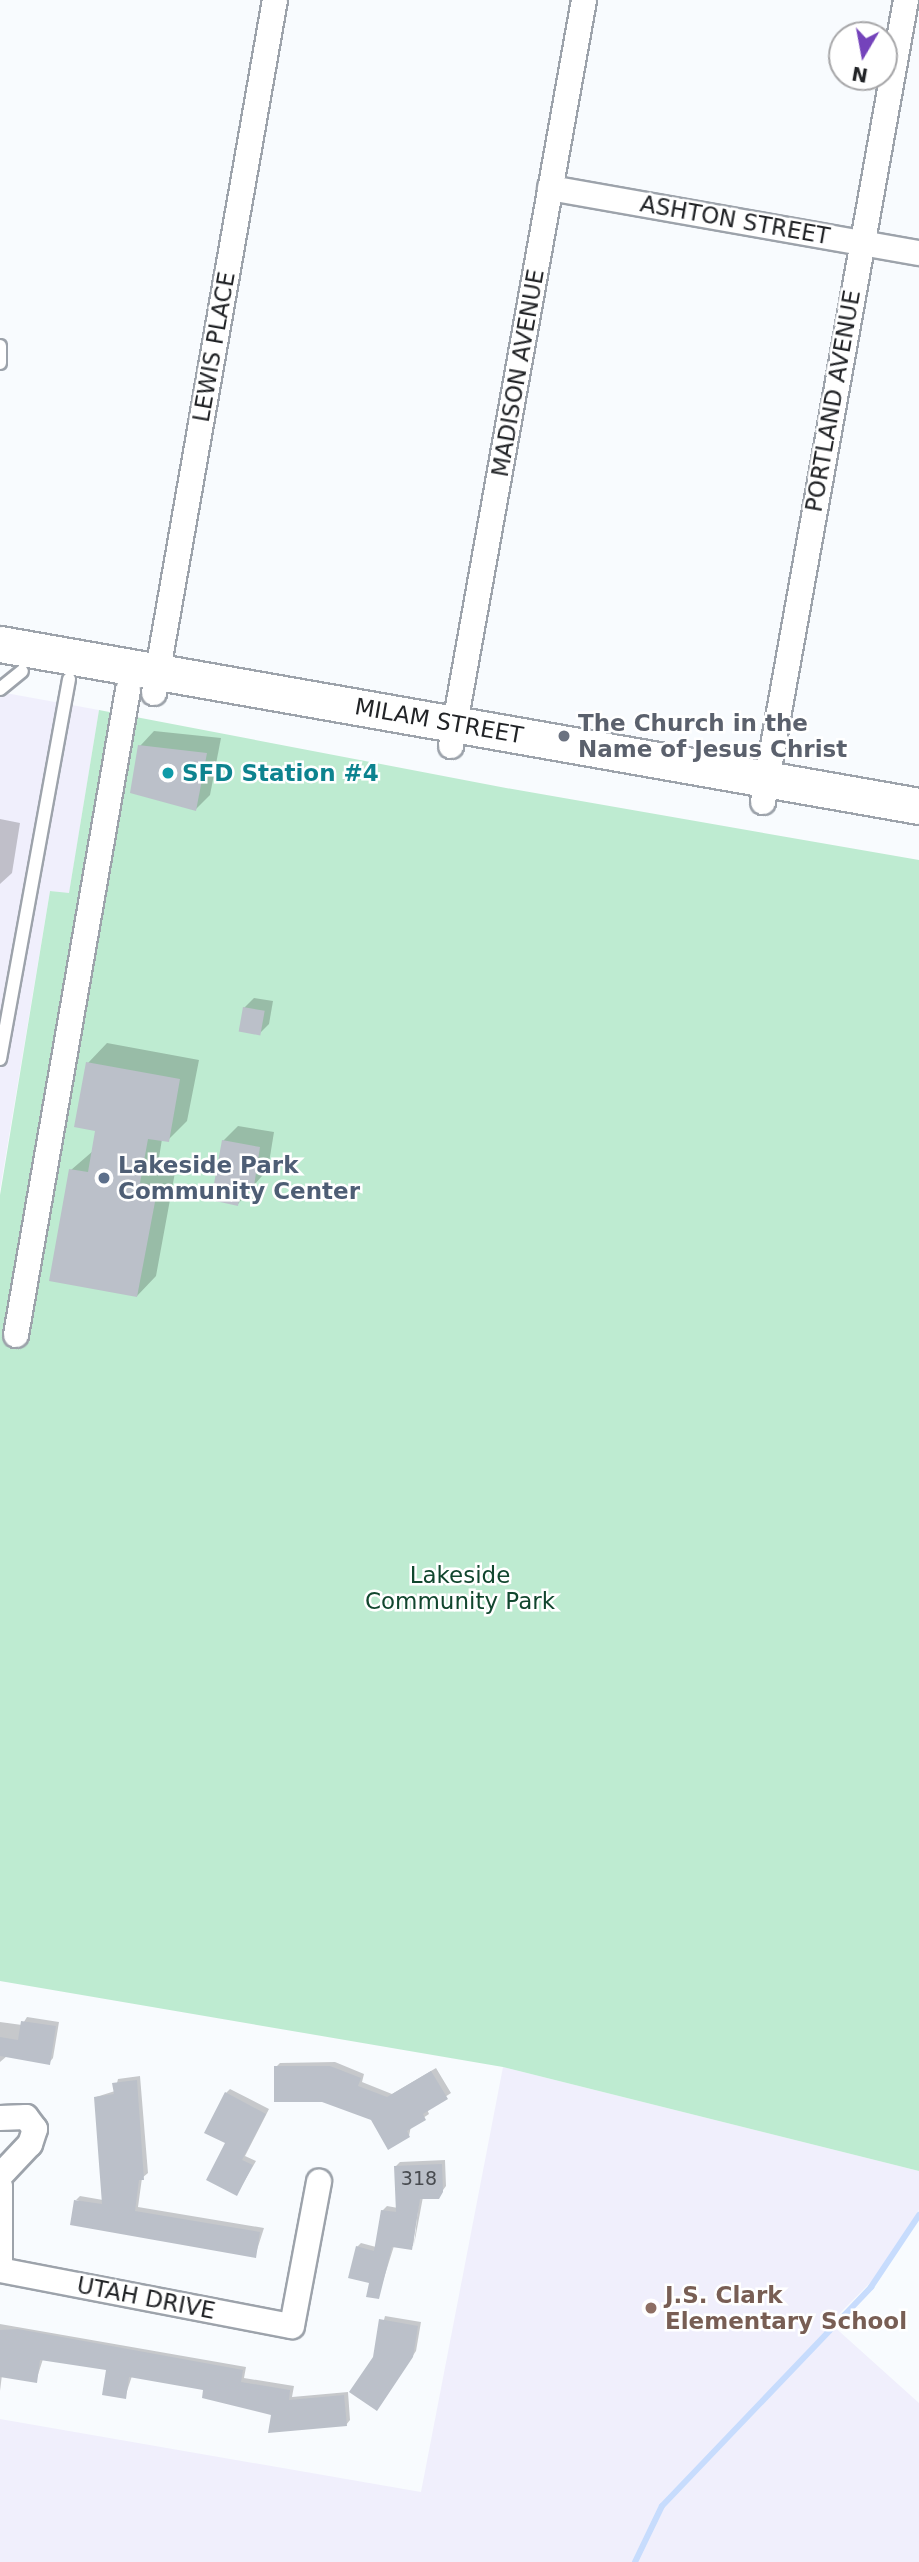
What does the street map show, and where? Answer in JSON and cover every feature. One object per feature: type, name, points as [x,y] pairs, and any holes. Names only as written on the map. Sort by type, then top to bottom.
[{"type":"street","name":"LEWIS PLACE","points":[[16,1335],[146,685],[275,0]]},
{"type":"street","name":"MADISON AVENUE","points":[[454,735],[584,0]]},
{"type":"street","name":"PORTLAND AVENUE","points":[[765,790],[906,0]]},
{"type":"street","name":"ASHTON STREET","points":[[550,188],[919,253]]},
{"type":"street","name":"MILAM STREET","points":[[0,644],[146,685]]},
{"type":"street","name":"MILAM STREET","points":[[7,676],[146,685],[454,735],[765,790],[919,806]]},
{"type":"street","name":"MILAM STREET","points":[[765,790],[919,829]]},
{"type":"street","points":[[0,2118],[26,2117],[35,2129],[30,2144],[0,2176]]},
{"type":"street","name":"UTAH DRIVE","points":[[0,2270],[292,2326],[319,2182]]},
{"type":"street","points":[[0,2186],[0,2263]]},
{"type":"lane","points":[[0,346],[0,363]]},
{"type":"lane","points":[[0,1059],[69,679]]},
{"type":"shaded area","points":[[0,692],[99,710],[69,894],[50,891],[0,1190]]},
{"type":"shaded area","name":"J.S. Clark Elementary School","points":[[503,2067],[919,2171],[919,2210],[884,2269],[830,2323],[919,2403],[919,2562],[0,2562],[0,2419],[421,2492]]},
{"type":"green space","name":"Lakeside Community Park","points":[[99,710],[506,788],[919,860],[919,2171],[503,2067],[0,1981],[0,1195],[50,891],[69,893]]},
{"type":"building","name":"SFD Station #4","points":[[138,745],[207,753],[196,811],[130,793]]},
{"type":"building","points":[[243,1007],[265,1011],[260,1035],[239,1032]]},
{"type":"building","name":"Lakeside Park Community Center","points":[[86,1062],[180,1079],[169,1142],[148,1139],[140,1183],[158,1186],[137,1297],[49,1281],[69,1169],[88,1172],[95,1131],[74,1127]]},
{"type":"building","points":[[222,1140],[260,1147],[254,1186],[242,1184],[238,1206],[211,1200]]},
{"type":"building","points":[[21,2021],[56,2026],[50,2065],[0,2056],[0,2037],[18,2040]]},
{"type":"building","points":[[274,2066],[330,2066],[361,2078],[358,2086],[387,2097],[431,2071],[448,2099],[423,2114],[426,2120],[407,2131],[410,2137],[388,2150],[371,2120],[322,2102],[274,2102]]},
{"type":"building","points":[[137,2080],[144,2180],[139,2180],[135,2211],[260,2232],[256,2258],[70,2225],[74,2200],[102,2204],[94,2097],[114,2094],[112,2083]]},
{"type":"building","points":[[225,2092],[266,2114],[242,2160],[253,2165],[237,2196],[206,2180],[225,2143],[204,2133]]},
{"type":"building","points":[[442,2164],[443,2192],[439,2199],[420,2199],[412,2250],[392,2247],[379,2299],[366,2297],[369,2283],[348,2278],[356,2246],[374,2251],[381,2210],[396,2212],[394,2166]]},
{"type":"building","points":[[379,2319],[418,2326],[413,2357],[377,2411],[349,2392],[373,2357]]},
{"type":"building","points":[[18,2329],[243,2370],[241,2382],[290,2390],[289,2400],[344,2395],[347,2426],[268,2433],[271,2415],[202,2398],[203,2390],[129,2377],[126,2399],[102,2395],[106,2370],[40,2360],[37,2383],[0,2377],[0,2330]]},
{"type":"waterway","points":[[635,2562],[662,2506],[871,2287],[919,2215]]},
{"type":"place","name":"The Church in the Name of Jesus Christ","points":[[564,736]]},
{"type":"place","name":"SFD Station #4","points":[[168,773]]},
{"type":"place","name":"Lakeside Park Community Center","points":[[104,1178]]},
{"type":"place","name":"J.S. Clark Elementary School","points":[[651,2308]]}]
